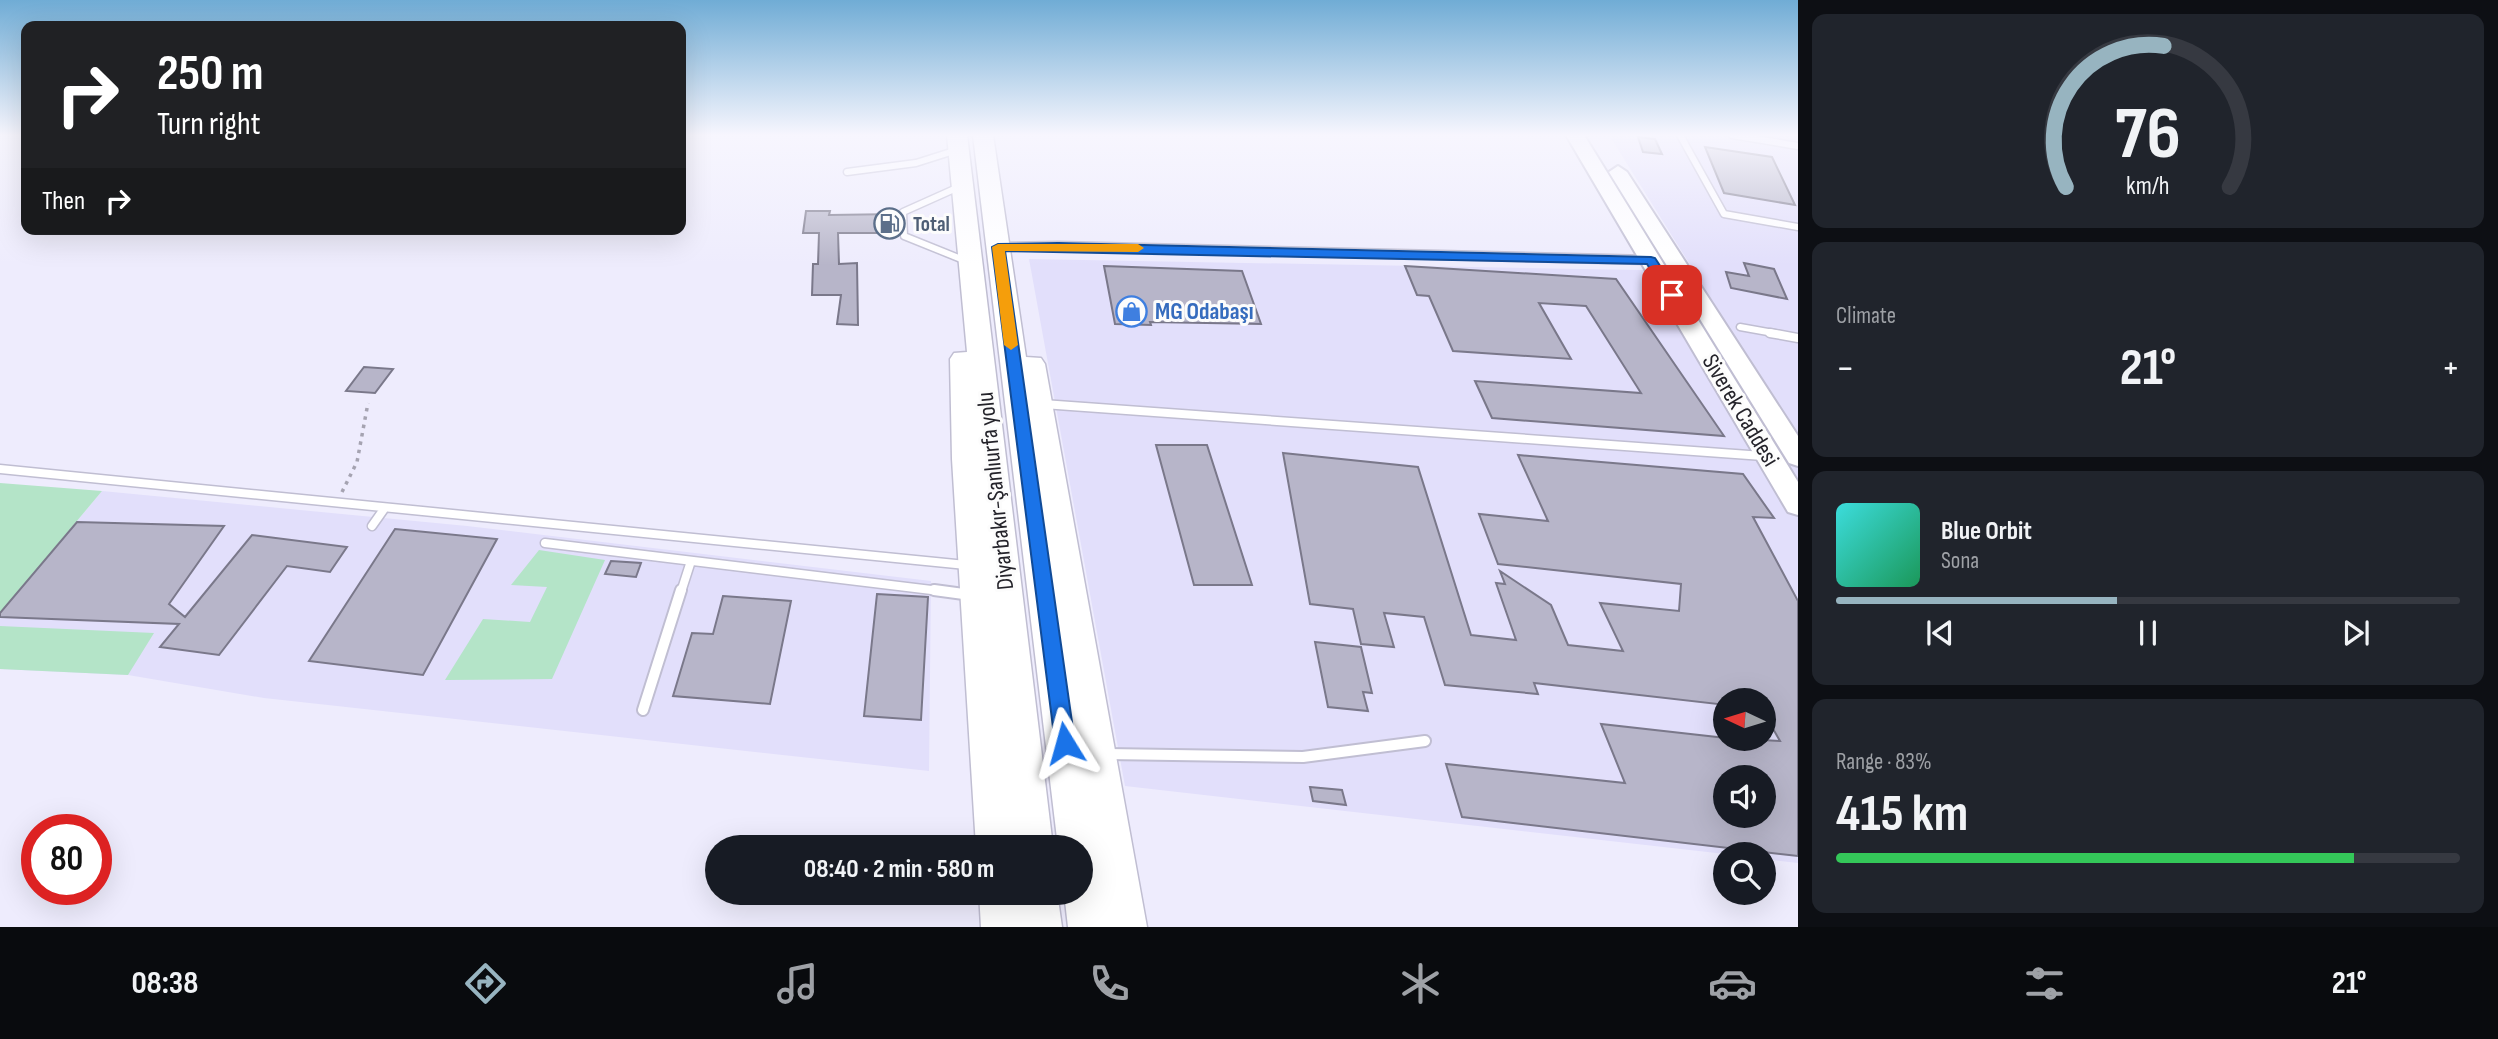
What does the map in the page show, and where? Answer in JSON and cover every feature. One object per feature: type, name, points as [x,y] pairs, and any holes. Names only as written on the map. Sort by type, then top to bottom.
[{"type":"highway","name":"Diyarbakır-Şanlıurfa yolu","points":[[964,178],[981,261],[1077,835]]},
{"type":"highway","name":"Diyarbakır-Şanlıurfa yolu","points":[[971,178],[1031,835]]},
{"type":"highway","points":[[996,835],[967,459],[961,306],[981,261],[1020,313],[1040,404],[1125,927]]},
{"type":"highway","points":[[1001,905],[1003,927]]},
{"type":"highway","points":[[1037,905],[1040,927]]},
{"type":"highway","points":[[1087,905],[1090,927]]},
{"type":"main road","name":"Siverek Caddesi","points":[[1601,178],[1798,505]]},
{"type":"main road","name":"Siverek Caddesi","points":[[1623,178],[1798,457]]},
{"type":"street","points":[[981,261],[1058,246],[1651,260]]},
{"type":"lane","points":[[1704,178],[1724,214],[1798,227]]},
{"type":"lane","points":[[964,185],[903,212],[904,236],[981,261]]},
{"type":"lane","points":[[1740,327],[1798,338]]},
{"type":"lane","points":[[1040,404],[1769,457]]},
{"type":"lane","points":[[0,469],[384,509],[977,581]]},
{"type":"lane","points":[[372,526],[384,509]]},
{"type":"lane","points":[[545,543],[691,561],[977,581]]},
{"type":"lane","points":[[643,710],[691,561]]},
{"type":"lane","points":[[1097,754],[1303,757],[1425,741]]},
{"type":"path","points":[[336,504],[357,462],[368,402]]},
{"type":"shaded area","points":[[1636,178],[1798,178],[1798,863],[1776,860],[1776,842],[1713,842],[1713,853],[1125,786],[1029,259],[1694,271]]},
{"type":"shaded area","points":[[102,491],[467,526],[931,581],[929,771],[264,698],[128,675],[0,669],[0,613]]},
{"type":"green space","points":[[0,483],[102,491],[0,613]]},
{"type":"green space","points":[[539,550],[605,560],[552,679],[445,680],[483,619],[530,622],[547,587],[511,585]]},
{"type":"green space","points":[[0,626],[154,633],[128,675],[0,669]]},
{"type":"building","points":[[1718,178],[1782,178],[1795,205],[1724,193]]},
{"type":"building","points":[[806,211],[830,211],[829,215],[897,214],[898,233],[838,233],[839,264],[857,263],[858,325],[837,324],[841,295],[812,295],[813,264],[818,264],[819,233],[803,233]]},
{"type":"building","points":[[1744,263],[1774,269],[1787,299],[1731,288],[1726,272],[1749,276]]},
{"type":"building","points":[[1104,266],[1242,271],[1261,324],[1115,324]]},
{"type":"building","points":[[1405,266],[1616,279],[1724,436],[1492,418],[1475,381],[1641,393],[1586,306],[1539,303],[1571,359],[1453,351],[1429,296],[1417,295]]},
{"type":"building","points":[[364,367],[393,369],[375,393],[346,391]]},
{"type":"building","points":[[1156,445],[1207,445],[1252,585],[1194,585]]},
{"type":"building","points":[[1283,453],[1418,467],[1471,635],[1516,640],[1496,583],[1505,584],[1500,571],[1551,605],[1568,645],[1623,651],[1600,603],[1679,611],[1681,584],[1498,564],[1479,514],[1548,521],[1518,455],[1743,474],[1774,518],[1753,517],[1798,601],[1798,856],[1776,853],[1776,842],[1713,842],[1713,846],[1462,817],[1446,764],[1625,783],[1601,724],[1713,737],[1713,751],[1776,751],[1776,741],[1780,741],[1776,734],[1776,688],[1713,688],[1713,704],[1534,683],[1538,694],[1445,685],[1424,617],[1384,613],[1394,647],[1361,644],[1353,609],[1310,604]]},
{"type":"building","points":[[77,522],[224,526],[169,604],[185,617],[252,535],[347,547],[330,572],[287,566],[219,655],[160,647],[179,624],[0,617],[0,613]]},
{"type":"building","points":[[395,529],[497,539],[423,675],[309,661]]},
{"type":"building","points":[[611,561],[641,563],[636,577],[605,574]]},
{"type":"building","points":[[877,594],[928,597],[921,720],[864,716]]},
{"type":"building","points":[[723,596],[791,601],[770,704],[673,696],[692,633],[713,634]]},
{"type":"building","points":[[1315,642],[1361,647],[1372,693],[1363,692],[1368,711],[1328,707]]},
{"type":"building","points":[[1310,787],[1342,790],[1346,805],[1313,801]]},
{"type":"slow traffic","points":[[1011,345],[998,247],[1138,248]]},
{"type":"place","name":"Total","points":[[890,224]]},
{"type":"place","name":"MG Odabaşı","points":[[1132,311]]},
{"type":"route","points":[[1065,743],[998,247],[1058,246],[1651,260],[1672,295]]}]
